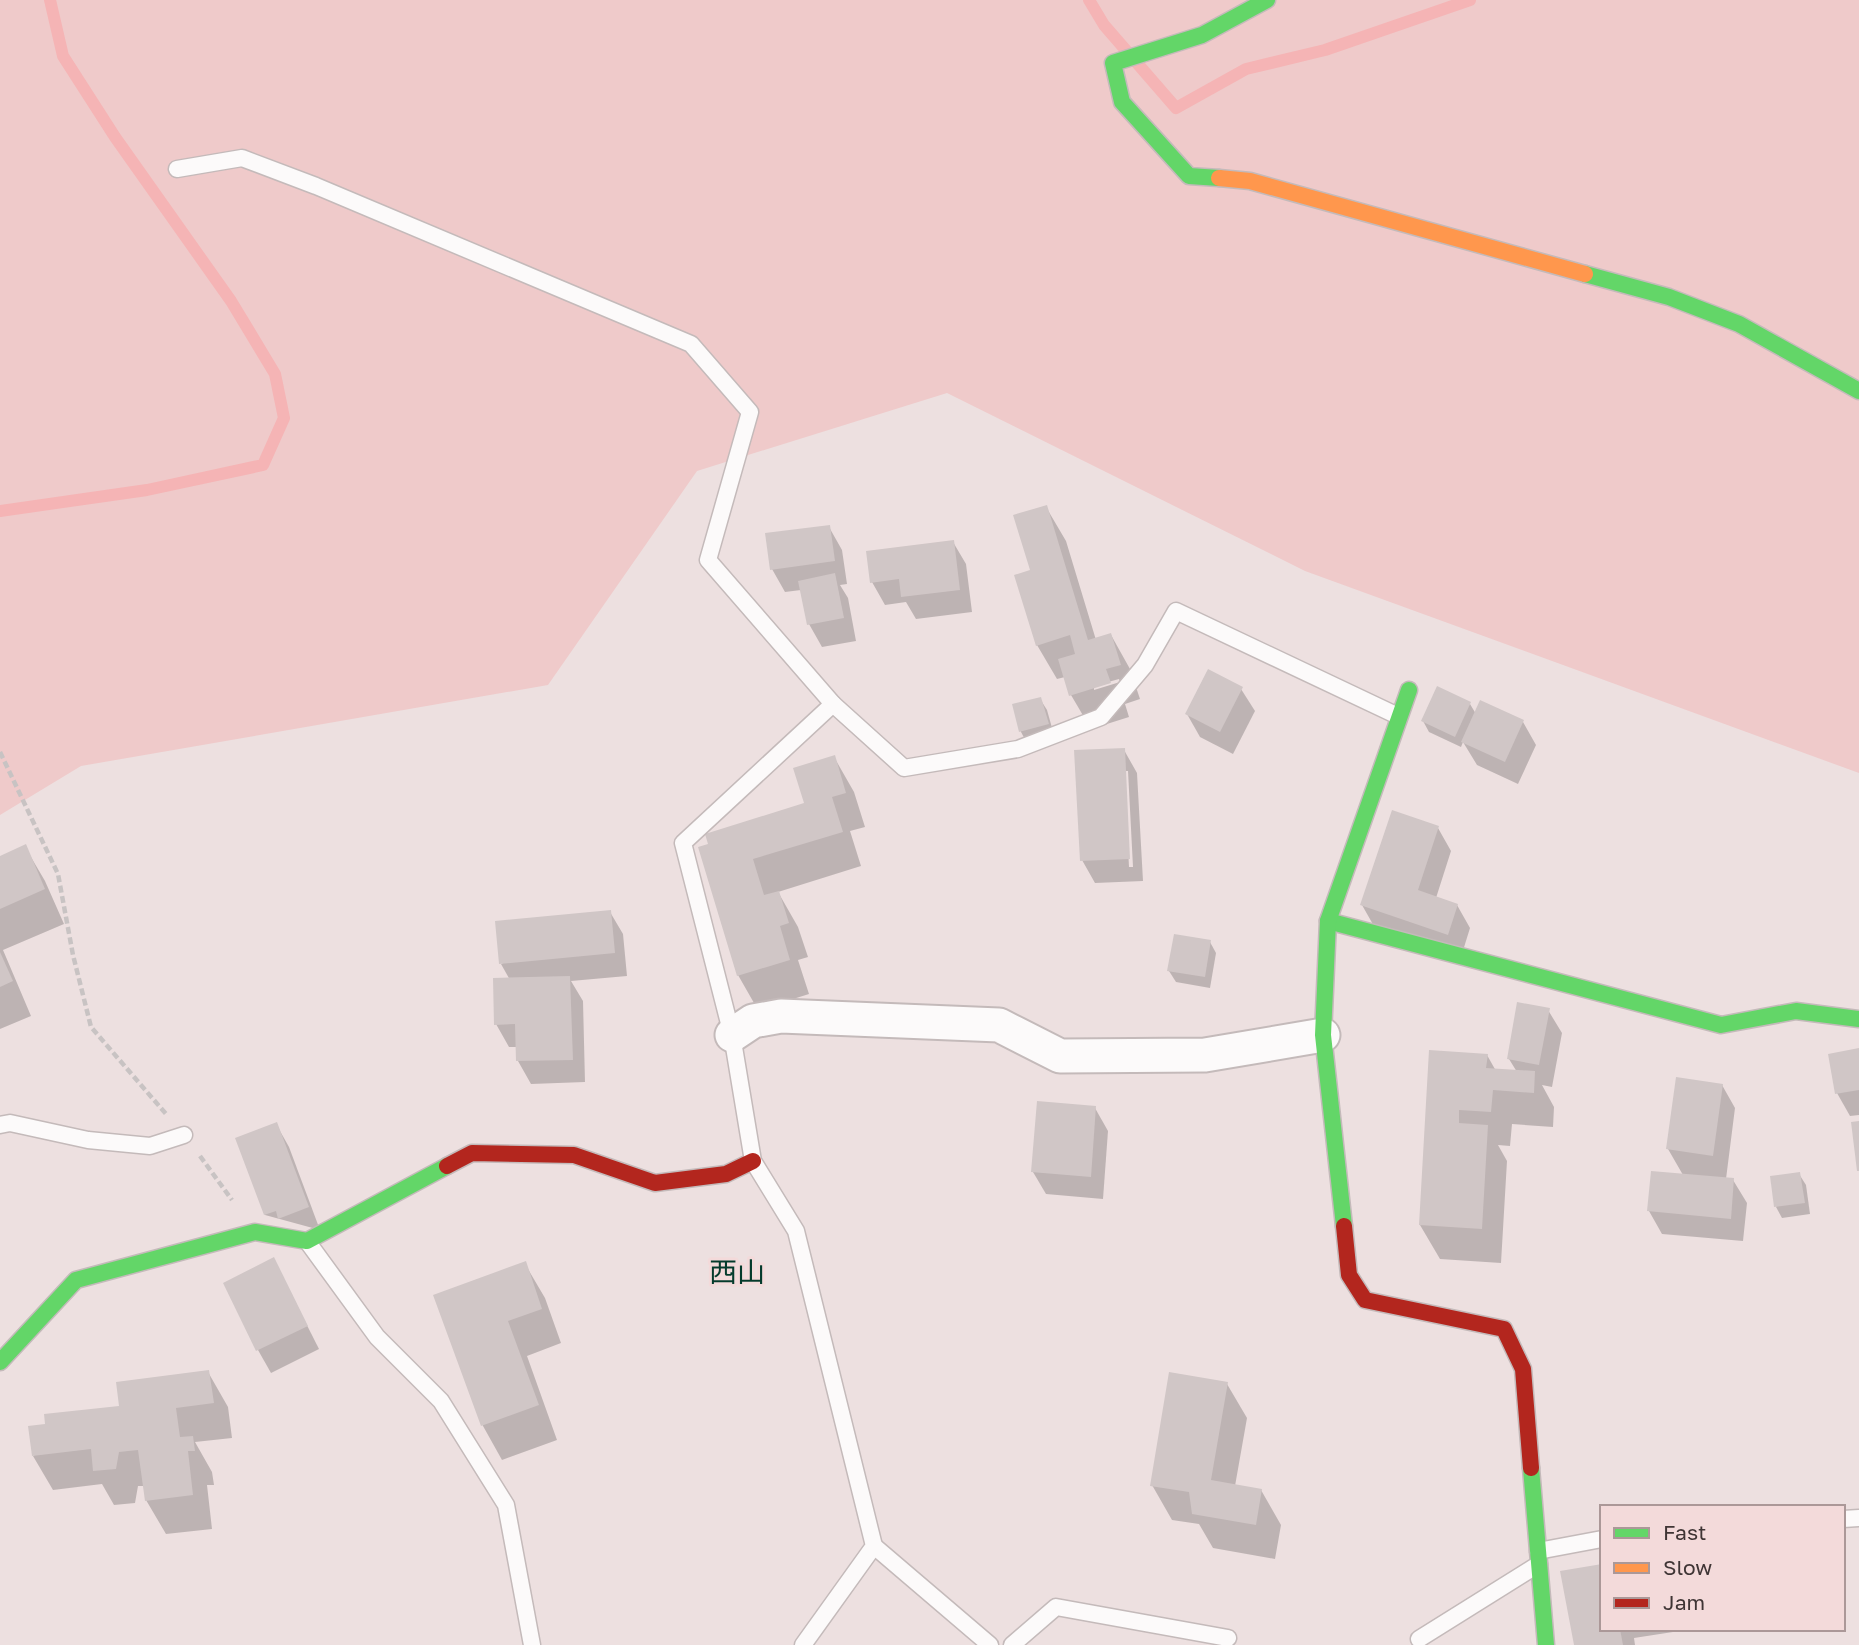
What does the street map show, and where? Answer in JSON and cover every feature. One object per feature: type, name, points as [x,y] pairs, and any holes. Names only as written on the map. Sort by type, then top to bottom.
[{"type":"street","points":[[1267,0],[1202,35],[1113,63],[1122,102],[1189,176],[1250,181],[1670,297],[1739,324],[1859,391]]},
{"type":"street","points":[[1409,690],[1328,921],[1323,1035],[1349,1275],[1365,1300],[1504,1329],[1523,1370],[1546,1645]]},
{"type":"street","points":[[1328,921],[1721,1025],[1796,1011],[1859,1019]]},
{"type":"street","points":[[732,1035],[753,1021],[781,1016],[999,1025],[1060,1056],[1205,1055],[1323,1035]]},
{"type":"street","points":[[0,1362],[76,1280],[255,1232],[307,1241],[472,1153],[574,1155],[655,1183],[726,1174],[753,1161]]},
{"type":"lane","points":[[177,169],[242,158],[316,186],[691,344],[750,412],[709,560],[834,705],[904,768],[1018,749],[1101,717],[1145,666],[1176,611],[1398,716]]},
{"type":"lane","points":[[834,705],[683,843],[732,1035],[753,1161],[796,1231],[874,1546],[990,1645]]},
{"type":"lane","points":[[0,1125],[10,1123],[88,1140],[150,1146],[184,1135]]},
{"type":"lane","points":[[307,1241],[377,1338],[441,1401],[506,1505],[532,1645]]},
{"type":"lane","points":[[1419,1639],[1539,1558],[1600,1540]]},
{"type":"lane","points":[[803,1645],[874,1546]]},
{"type":"lane","points":[[1012,1645],[1056,1607],[1228,1638]]},
{"type":"path","points":[[0,752],[58,874],[73,955],[91,1027],[184,1135],[255,1232]]},
{"type":"shaded area","points":[[0,0],[1859,0],[1859,773],[1305,571],[947,393],[697,471],[548,685],[81,766],[0,815]]},
{"type":"building","points":[[1047,505],[1088,640],[1111,633],[1121,665],[1106,669],[1111,683],[1069,696],[1058,659],[1075,654],[1070,635],[1036,646],[1014,575],[1030,570],[1013,515]]},
{"type":"building","points":[[830,525],[835,561],[770,570],[765,533]]},
{"type":"building","points":[[954,540],[960,590],[901,597],[899,579],[870,583],[866,551]]},
{"type":"building","points":[[835,573],[844,618],[807,625],[798,581]]},
{"type":"building","points":[[1208,669],[1243,687],[1220,732],[1185,714]]},
{"type":"building","points":[[1437,686],[1471,702],[1455,737],[1421,721]]},
{"type":"building","points":[[1041,697],[1049,724],[1019,732],[1012,704]]},
{"type":"building","points":[[1480,700],[1524,720],[1505,762],[1461,742]]},
{"type":"building","points":[[1125,748],[1130,859],[1080,861],[1074,750]]},
{"type":"building","points":[[835,755],[846,793],[832,797],[843,832],[753,859],[764,895],[779,891],[789,923],[780,926],[790,960],[737,976],[698,847],[708,844],[705,834],[804,803],[793,768]]},
{"type":"building","points":[[1392,810],[1439,826],[1418,890],[1458,904],[1448,935],[1360,905]]},
{"type":"building","points":[[26,844],[45,889],[0,909],[0,856]]},
{"type":"building","points":[[611,910],[615,953],[499,964],[495,921]]},
{"type":"building","points":[[1174,934],[1211,940],[1205,977],[1167,971]]},
{"type":"building","points":[[0,952],[13,981],[0,987]]},
{"type":"building","points":[[570,976],[573,1060],[516,1061],[515,1024],[494,1025],[493,978]]},
{"type":"building","points":[[1517,1002],[1550,1008],[1539,1065],[1507,1059]]},
{"type":"building","points":[[1859,1048],[1859,1090],[1835,1094],[1828,1054]]},
{"type":"building","points":[[1429,1050],[1488,1054],[1486,1068],[1535,1071],[1534,1093],[1493,1090],[1491,1112],[1459,1110],[1459,1123],[1488,1125],[1482,1229],[1419,1225]]},
{"type":"building","points":[[1676,1077],[1723,1084],[1713,1156],[1666,1149]]},
{"type":"building","points":[[1037,1101],[1096,1106],[1091,1177],[1031,1172]]},
{"type":"building","points":[[1859,1121],[1859,1171],[1857,1171],[1851,1122]]},
{"type":"building","points":[[277,1122],[309,1207],[278,1219],[276,1211],[264,1215],[235,1138]]},
{"type":"building","points":[[1651,1171],[1734,1178],[1731,1219],[1647,1211]]},
{"type":"building","points":[[1800,1172],[1805,1203],[1774,1207],[1770,1176]]},
{"type":"building","points":[[274,1257],[308,1326],[256,1351],[223,1283]]},
{"type":"building","points":[[526,1261],[542,1309],[508,1321],[539,1405],[481,1426],[433,1295]]},
{"type":"building","points":[[209,1370],[214,1403],[176,1408],[180,1437],[193,1436],[195,1451],[188,1451],[193,1495],[145,1501],[138,1450],[119,1452],[116,1469],[93,1471],[91,1449],[32,1456],[28,1426],[45,1424],[44,1414],[119,1406],[116,1382]]},
{"type":"building","points":[[1169,1372],[1228,1382],[1211,1480],[1262,1489],[1256,1525],[1192,1514],[1189,1492],[1150,1486]]},
{"type":"building","points":[[1600,1564],[1600,1631],[1620,1631],[1623,1645],[1574,1645],[1560,1571]]},
{"type":"waterway","points":[[0,511],[147,490],[263,465],[284,418],[275,374],[231,301],[115,137],[63,56],[50,0]]},
{"type":"waterway","points":[[1089,0],[1104,25],[1176,108],[1246,69],[1325,50],[1470,0]]},
{"type":"traffic: fast","points":[[1219,178],[1189,176],[1122,102],[1113,63],[1202,35],[1267,0]]},
{"type":"traffic: fast","points":[[1585,274],[1669,297],[1739,324],[1859,391]]},
{"type":"traffic: fast","points":[[1344,1226],[1323,1035],[1328,921],[1409,690]]},
{"type":"traffic: fast","points":[[1328,921],[1721,1025],[1796,1011],[1859,1019]]},
{"type":"traffic: fast","points":[[0,1362],[76,1280],[255,1232],[307,1241],[447,1166]]},
{"type":"traffic: fast","points":[[1531,1468],[1546,1645]]},
{"type":"traffic: slow","points":[[1219,178],[1250,181],[1585,274]]},
{"type":"traffic: jam","points":[[447,1166],[472,1153],[574,1155],[655,1183],[726,1174],[753,1161]]},
{"type":"traffic: jam","points":[[1344,1226],[1349,1275],[1365,1300],[1504,1329],[1523,1369],[1531,1468]]},
{"type":"district","name":"西山","points":[[737,1271]]}]
